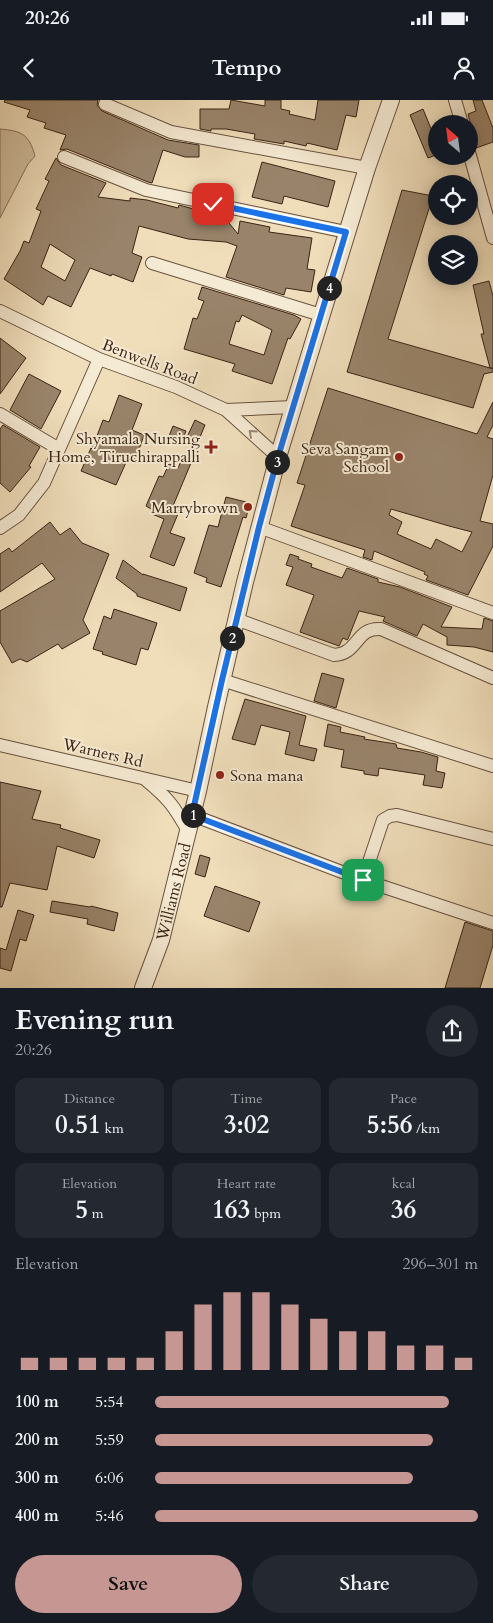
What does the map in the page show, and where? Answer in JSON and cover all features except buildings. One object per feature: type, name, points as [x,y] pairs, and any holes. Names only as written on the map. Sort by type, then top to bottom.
[{"type":"street","name":"Williams Road","points":[[142,988],[160,940],[188,831],[236,619],[278,457],[346,232],[391,100]]},
{"type":"street","points":[[455,100],[459,115]]},
{"type":"street","points":[[105,104],[171,132],[367,168]]},
{"type":"street","points":[[64,157],[146,190],[346,232]]},
{"type":"street","points":[[473,165],[493,238]]},
{"type":"street","points":[[152,263],[321,314]]},
{"type":"street","name":"Benwells Road","points":[[0,311],[99,359],[176,387],[226,410],[278,457]]},
{"type":"street","points":[[0,528],[19,515],[44,483],[99,359]]},
{"type":"street","points":[[226,410],[293,407]]},
{"type":"street","points":[[0,414],[59,449]]},
{"type":"street","points":[[259,527],[493,613]]},
{"type":"street","points":[[236,619],[334,654],[342,654],[349,650],[372,628],[381,629],[493,678]]},
{"type":"street","points":[[222,680],[493,766]]},
{"type":"street","name":"Warners Rd","points":[[0,745],[198,791]]},
{"type":"street","points":[[143,778],[164,795],[175,808],[188,831]]},
{"type":"street","points":[[192,815],[363,880],[493,922]]},
{"type":"street","points":[[363,880],[383,820],[390,816],[397,815],[493,839]]},
{"type":"shaded area","points":[[0,129],[24,135],[30,143],[35,156],[28,164],[0,218]]},
{"type":"place","name":"Shyamala Nursing Home, Tiruchirappalli","points":[[211,447]]},
{"type":"place","name":"Seva Sangam School","points":[[399,457]]},
{"type":"place","name":"Marrybrown","points":[[248,507]]},
{"type":"place","name":"Sona mana","points":[[220,775]]},
{"type":"route","points":[[213,204],[346,232],[278,457],[259,527],[192,815],[363,880]]}]
